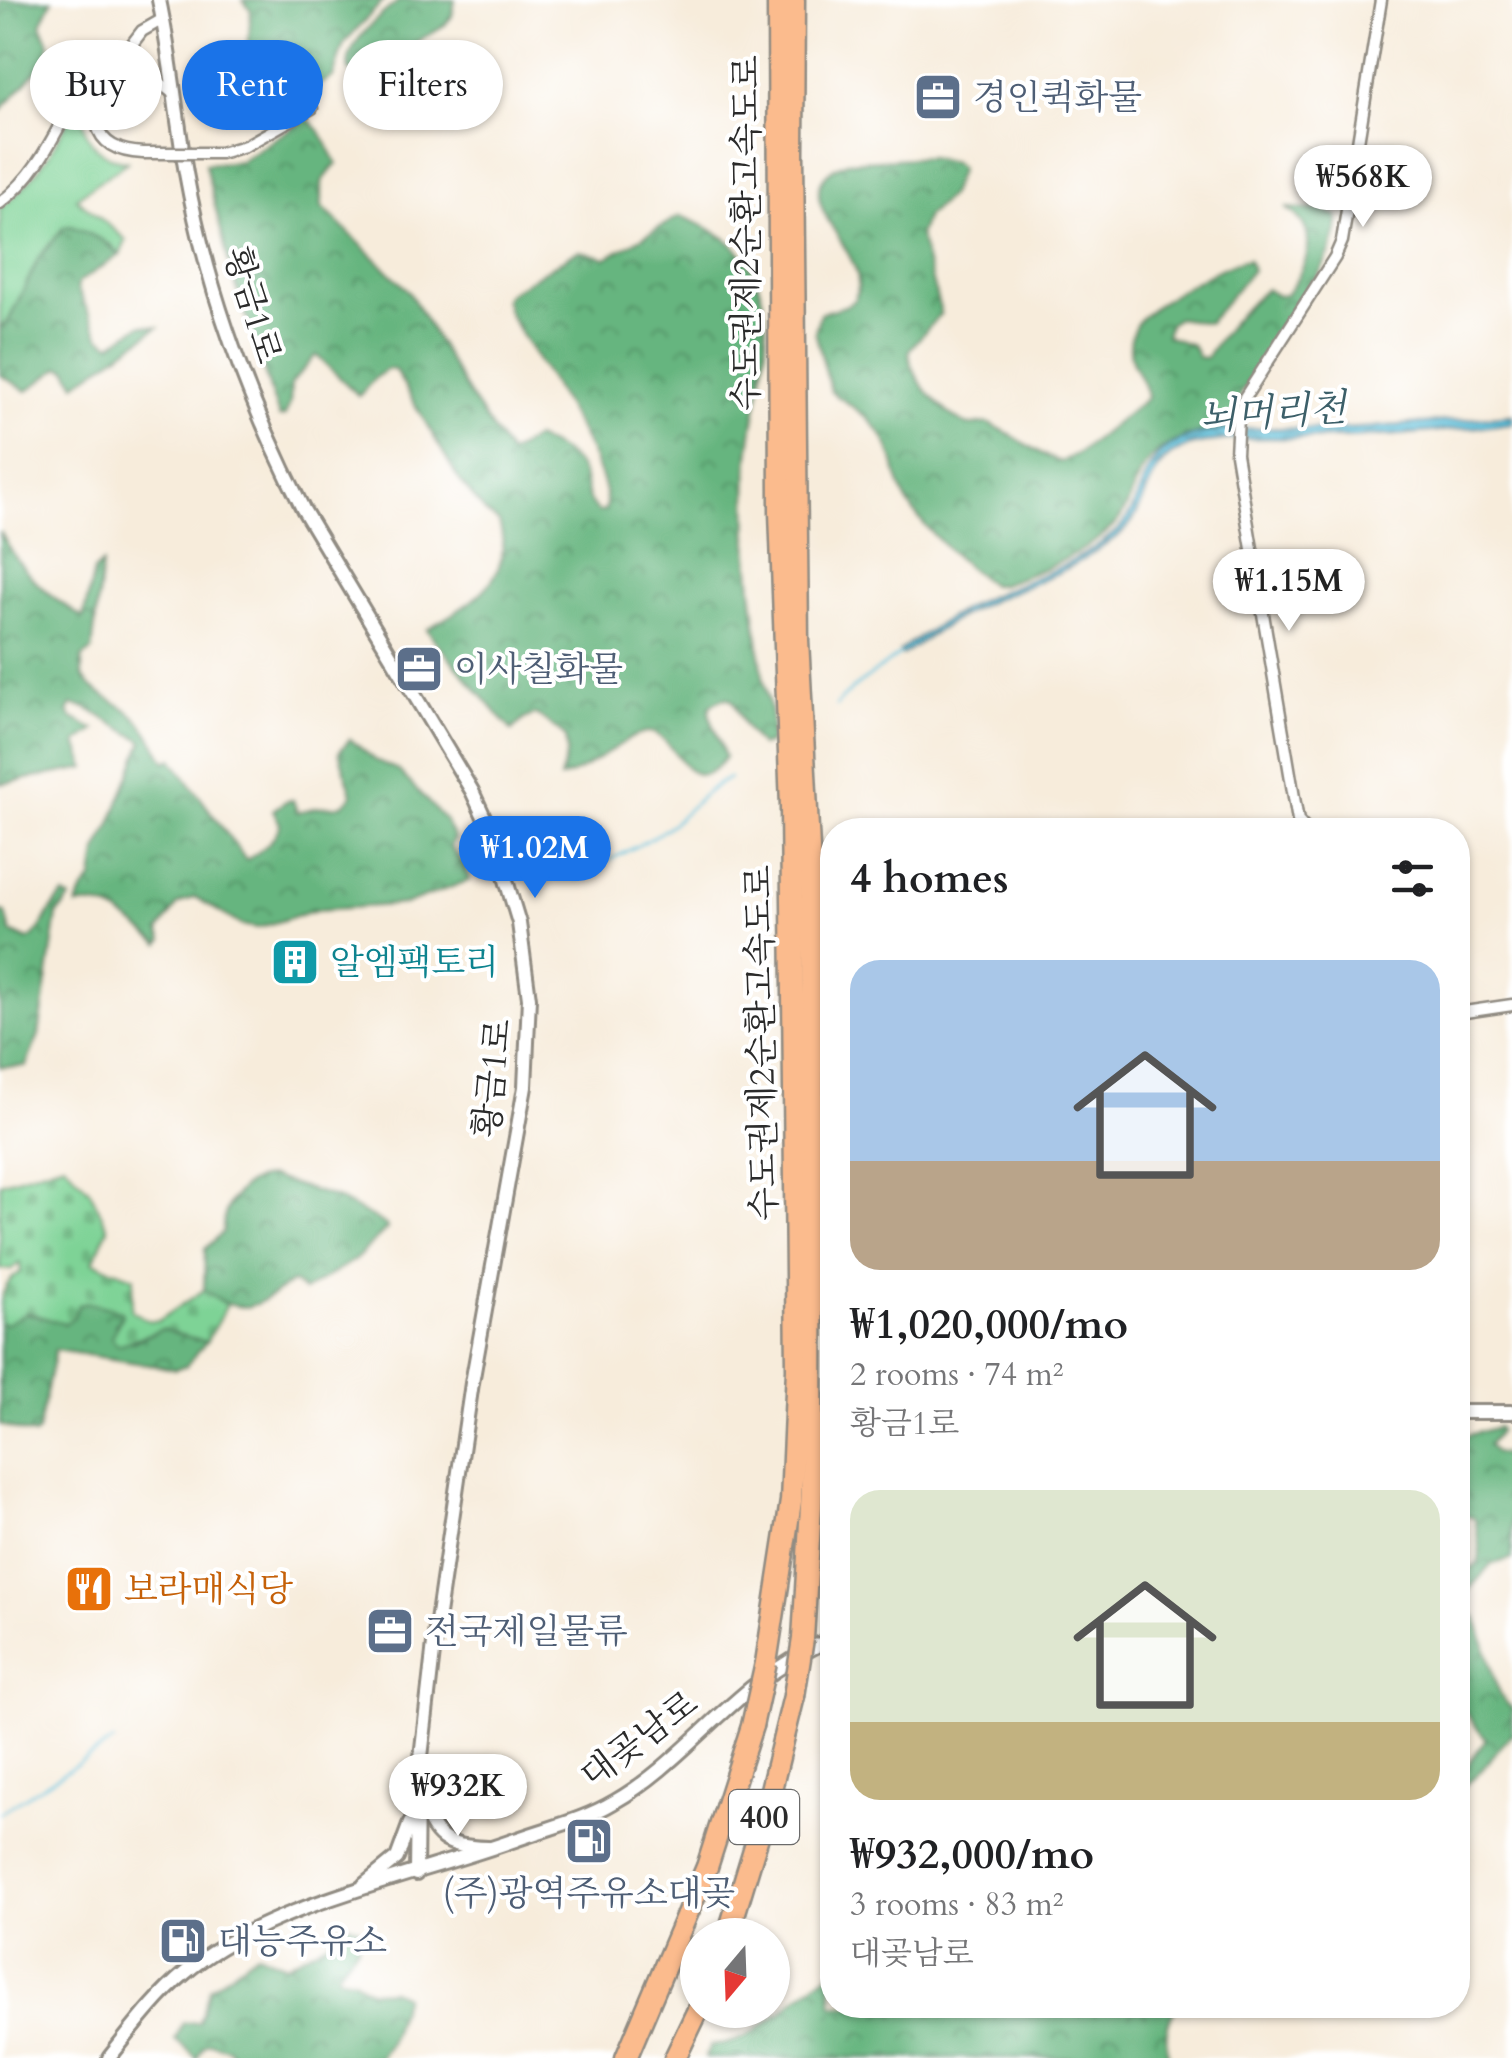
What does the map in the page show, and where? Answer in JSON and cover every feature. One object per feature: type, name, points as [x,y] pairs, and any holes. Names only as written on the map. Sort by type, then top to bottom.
[{"type":"highway","name":"수도권제2순환고속도로","points":[[626,2058],[708,1867],[752,1726],[766,1663],[791,1501],[796,1368],[791,807],[780,512],[776,221],[778,0]]},
{"type":"highway","name":"수도권제2순환고속도로","points":[[733,1918],[766,1810],[794,1696],[803,1639],[812,1490],[813,1012],[811,886],[798,640],[794,0]]},
{"type":"highway","points":[[675,2058],[689,2028]]},
{"type":"street","name":"황금1로","points":[[160,0],[186,172],[206,258],[221,315],[261,423],[336,567],[472,791],[508,881],[526,964],[530,1016],[525,1087],[472,1383],[433,1650],[417,1792],[416,1874]]},
{"type":"street","points":[[1298,818],[1236,450],[1236,429],[1250,388],[1342,241],[1380,0]]},
{"type":"street","points":[[135,40],[142,31],[163,19]]},
{"type":"street","points":[[162,85],[174,94]]},
{"type":"street","points":[[0,204],[34,170],[57,130]]},
{"type":"street","points":[[100,130],[113,145],[142,152],[220,152],[246,146],[274,130]]},
{"type":"street","points":[[1470,1011],[1512,1006]]},
{"type":"street","points":[[1470,1412],[1512,1412]]},
{"type":"street","name":"대곶남로","points":[[109,2058],[163,1993],[228,1942],[260,1926],[493,1848],[614,1802],[677,1754],[754,1686],[820,1645]]},
{"type":"street","points":[[417,1792],[432,1830],[439,1837],[462,1847],[493,1848]]},
{"type":"street","points":[[351,1894],[397,1858],[417,1792]]},
{"type":"green space","points":[[0,0],[52,0],[41,24],[48,40],[30,40],[30,78],[0,111]]},
{"type":"green space","points":[[243,0],[384,0],[343,40],[333,77],[323,82],[323,40],[248,40],[251,11]]},
{"type":"green space","points":[[400,0],[455,0],[446,24],[419,40],[358,40]]},
{"type":"green space","points":[[62,130],[86,130],[96,147],[127,162],[76,198],[126,241],[120,255],[111,245],[64,227],[39,258],[9,320],[0,328],[0,208],[38,170]]},
{"type":"green space","points":[[288,130],[319,130],[337,163],[322,182],[322,207],[408,290],[469,395],[509,454],[535,438],[564,453],[578,466],[591,503],[599,512],[605,511],[605,493],[598,470],[569,412],[509,314],[507,294],[574,253],[606,258],[680,216],[733,244],[757,280],[765,315],[765,351],[749,453],[747,502],[752,591],[771,718],[770,743],[760,746],[744,725],[734,702],[725,698],[710,706],[725,757],[713,770],[702,775],[693,772],[668,744],[649,732],[560,778],[567,752],[565,736],[536,714],[512,731],[427,629],[473,600],[495,575],[503,543],[499,522],[485,512],[458,478],[395,370],[388,369],[376,377],[359,396],[316,355],[291,384],[290,404],[285,416],[279,417],[229,264],[205,164],[240,161]]},
{"type":"green space","points":[[929,157],[953,162],[960,168],[950,195],[926,217],[919,235],[941,313],[910,349],[913,370],[939,404],[960,421],[992,425],[1061,462],[1080,452],[1147,398],[1130,348],[1133,330],[1144,316],[1188,286],[1248,259],[1252,270],[1208,323],[1177,318],[1169,324],[1166,336],[1192,345],[1198,357],[1206,358],[1233,321],[1257,297],[1266,289],[1278,296],[1286,295],[1300,273],[1308,238],[1305,227],[1286,208],[1325,210],[1337,215],[1330,253],[1302,303],[1242,392],[1227,427],[1163,448],[1144,467],[1123,513],[1104,534],[1061,561],[999,585],[991,585],[969,568],[935,537],[908,503],[883,437],[860,412],[831,392],[815,331],[820,314],[852,302],[858,281],[853,262],[822,207],[819,190],[826,175],[847,162]]},
{"type":"green space","points":[[71,226],[102,240],[120,255],[79,282],[77,288],[100,337],[111,344],[141,325],[158,327],[76,384],[67,369],[60,367],[27,391],[0,375],[0,328],[9,320],[39,258],[64,227]]},
{"type":"green space","points":[[0,531],[35,580],[83,618],[94,571],[102,564],[92,651],[82,658],[82,675],[93,688],[143,725],[166,762],[172,759],[246,860],[275,835],[280,824],[273,810],[286,801],[293,800],[297,812],[341,805],[348,800],[352,794],[339,752],[350,739],[375,760],[398,770],[444,819],[454,838],[450,847],[470,880],[407,904],[316,910],[258,928],[241,925],[195,897],[178,904],[159,931],[163,940],[160,944],[111,910],[77,906],[93,879],[97,851],[143,741],[86,708],[72,705],[68,712],[71,717],[95,730],[77,743],[86,768],[0,784]]},
{"type":"green space","points":[[64,895],[70,899],[57,915],[39,1035],[26,1066],[0,1067],[0,910],[6,913],[11,932],[28,940]]},
{"type":"green space","points":[[64,1163],[90,1191],[108,1228],[93,1262],[134,1277],[131,1310],[147,1320],[158,1321],[204,1290],[227,1305],[206,1342],[162,1329],[118,1345],[111,1337],[121,1311],[86,1302],[78,1305],[74,1317],[64,1324],[27,1312],[6,1324],[0,1323],[3,1293],[21,1272],[20,1263],[11,1270],[0,1269],[0,1183]]},
{"type":"green space","points":[[271,1177],[336,1198],[387,1229],[356,1259],[304,1291],[294,1282],[257,1304],[238,1307],[204,1290],[205,1249],[223,1232],[226,1212],[236,1194],[252,1182]]},
{"type":"green space","points":[[86,1302],[121,1310],[115,1325],[132,1342],[162,1329],[206,1342],[186,1366],[175,1369],[55,1350],[38,1432],[34,1435],[0,1425],[0,1323],[6,1324],[21,1313],[39,1315]]},
{"type":"green space","points":[[1498,1427],[1500,1431],[1488,1445],[1495,1453],[1512,1457],[1512,1559],[1492,1564],[1470,1589],[1470,1570],[1478,1564],[1480,1553],[1475,1518],[1470,1517],[1470,1435]]},
{"type":"green space","points":[[1470,1613],[1477,1619],[1499,1694],[1512,1709],[1512,1733],[1470,1781],[1470,1761],[1486,1739],[1470,1718]]},
{"type":"green space","points":[[343,1922],[359,1928],[358,1947],[338,1976],[353,1979],[371,1991],[392,1990],[404,1996],[389,2043],[379,2058],[234,2058],[228,2048],[209,2043],[197,2058],[175,2039],[183,2023],[199,2022],[210,1988],[257,1953],[286,1965],[330,1940]]},
{"type":"green space","points":[[820,1979],[820,2018],[1170,2018],[1169,2058],[705,2058],[711,2045],[727,2044],[759,2028],[790,2028],[790,2003]]},
{"type":"water","points":[[1512,415],[1512,423],[1444,431],[1240,439],[1187,447],[1162,463],[1130,524],[1120,534],[1059,572],[969,612],[902,655],[900,651],[967,607],[1055,569],[1101,543],[1125,521],[1155,460],[1179,441],[1239,429],[1345,429]]},
{"type":"waterway","name":"뇌머리천","points":[[836,706],[852,689],[901,653]]},
{"type":"waterway","name":"뇌머리천","points":[[577,879],[661,832],[711,789],[730,778]]},
{"type":"waterway","points":[[0,1813],[114,1741]]},
{"type":"place","name":"경인퀵화물","points":[[938,97]]},
{"type":"place","name":"이사칠화물","points":[[419,669]]},
{"type":"place","name":"알엠팩토리","points":[[295,962]]},
{"type":"place","name":"보라매식당","points":[[89,1589]]},
{"type":"place","name":"전국제일물류","points":[[390,1631]]},
{"type":"place","name":"(주)광역주유소대곶","points":[[589,1841]]},
{"type":"place","name":"대능주유소","points":[[183,1941]]}]
